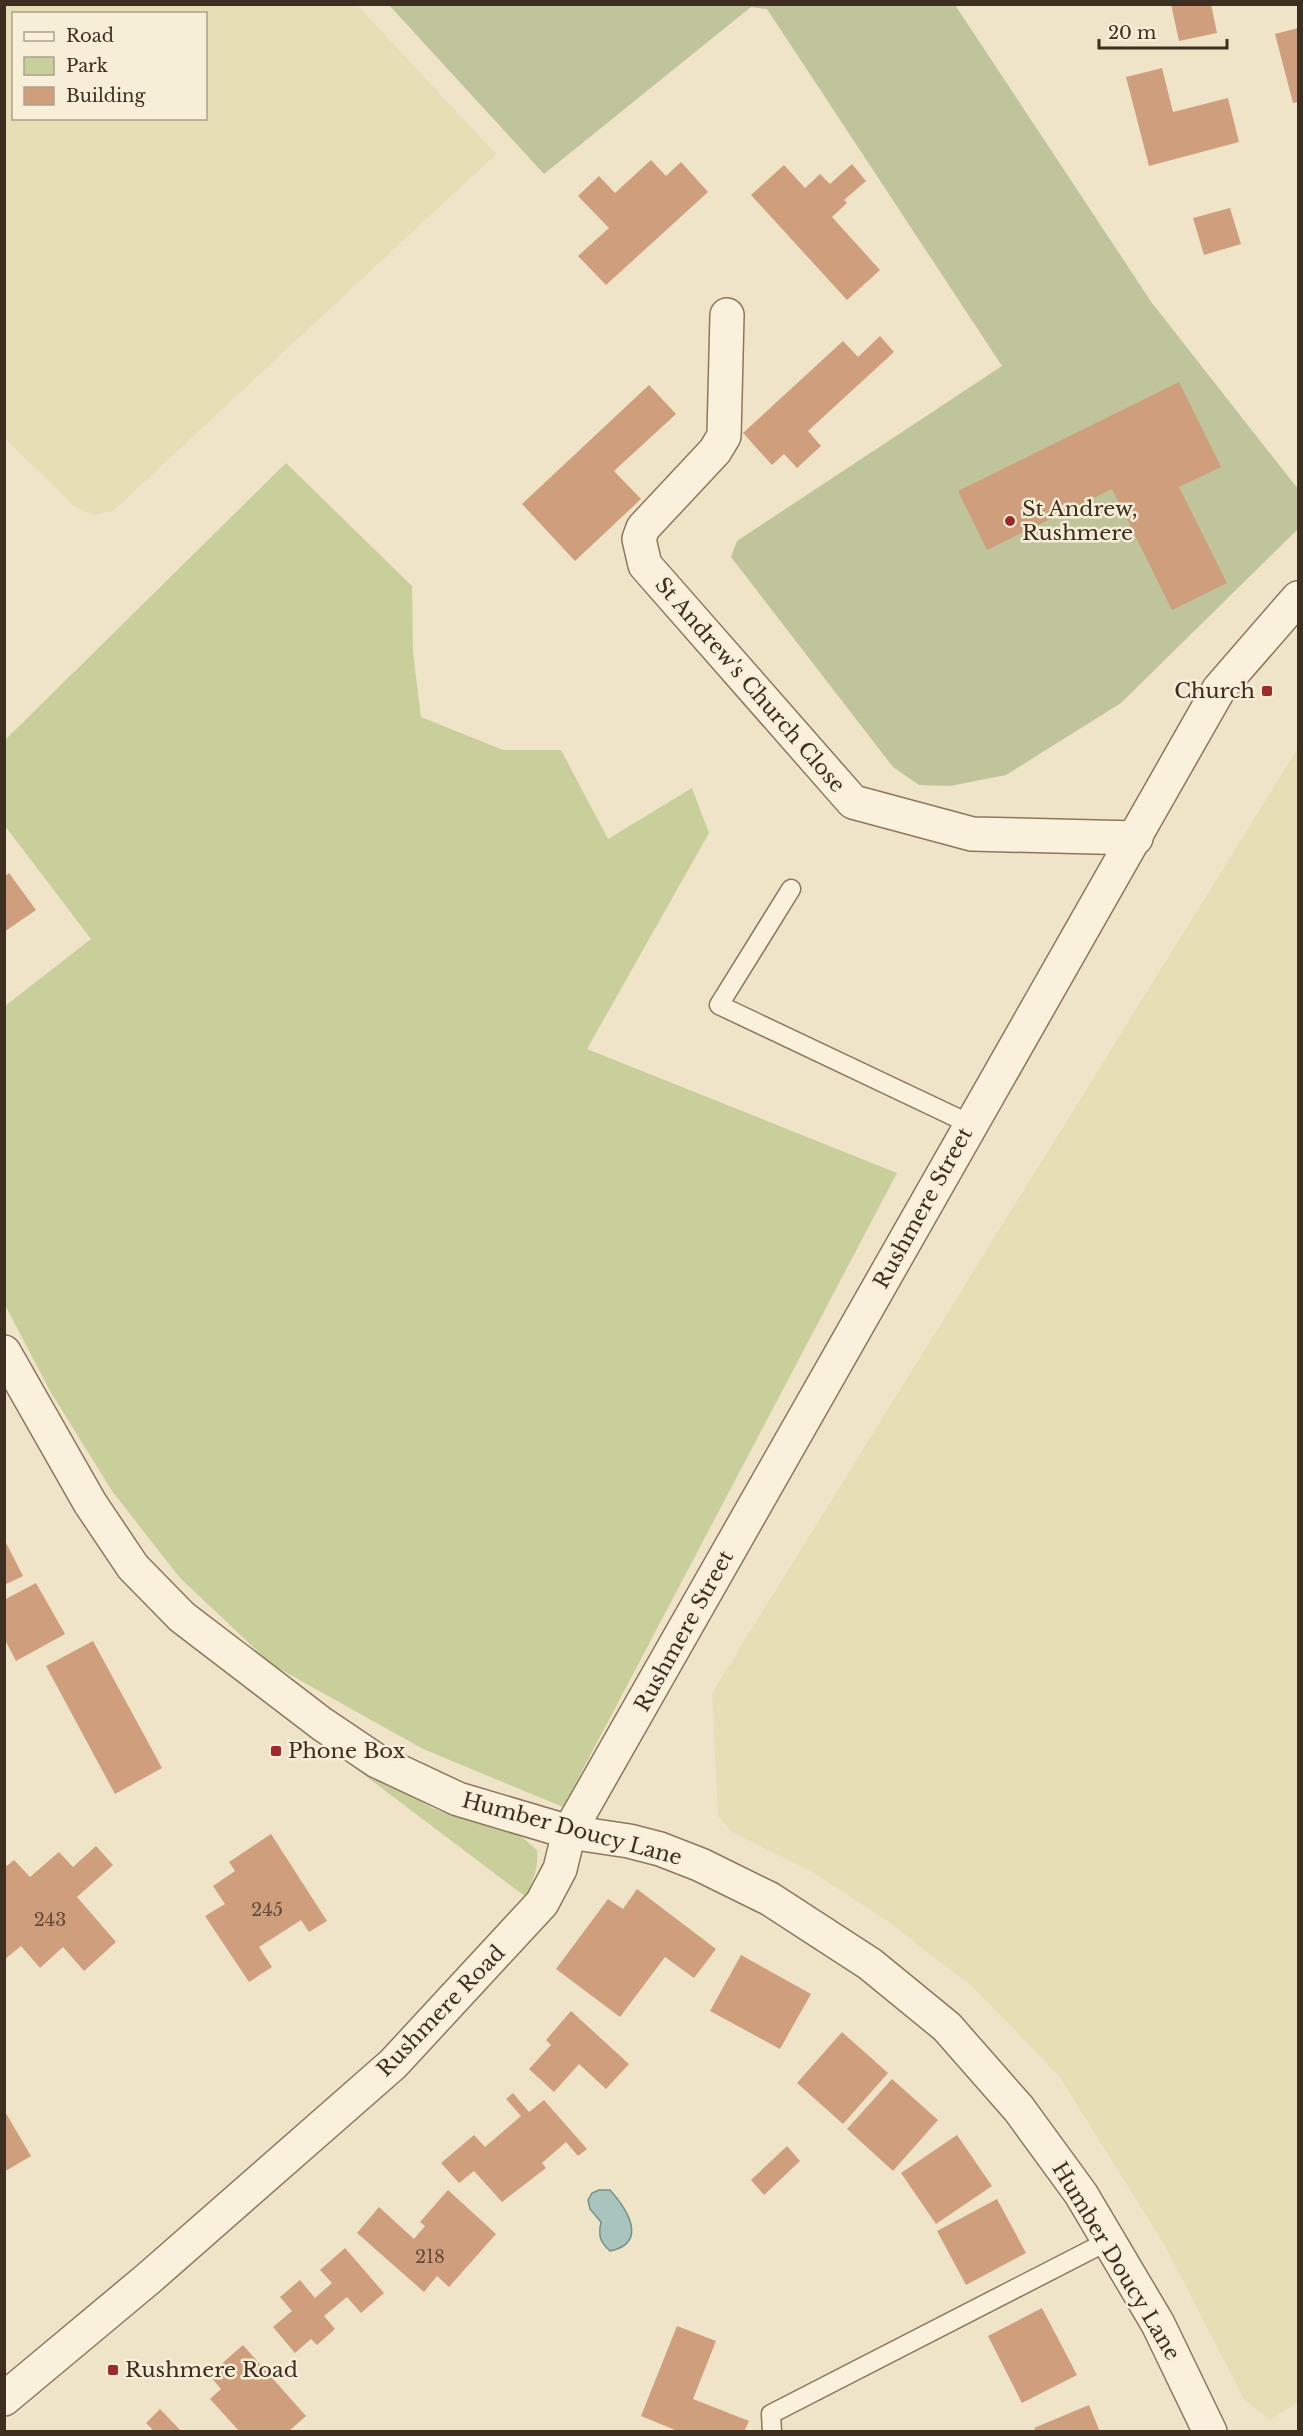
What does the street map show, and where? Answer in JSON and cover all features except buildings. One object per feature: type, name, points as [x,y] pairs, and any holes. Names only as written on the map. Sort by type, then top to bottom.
[{"type":"street","name":"St Andrew's Church Close","points":[[727,315],[724,436],[715,451],[643,528],[639,539],[645,565],[853,802],[972,834],[1136,838]]},
{"type":"street","name":"Rushmere Street","points":[[569,1832],[1219,689],[1299,598]]},
{"type":"street","name":"Humber Doucy Lane","points":[[4,1352],[90,1503],[133,1566],[182,1617],[293,1703],[377,1761],[458,1799],[569,1832],[629,1840],[701,1865],[770,1899],[870,1965],[947,2027],[970,2050],[1019,2109],[1081,2194],[1158,2324],[1210,2432]]},
{"type":"street","name":"Rushmere Road","points":[[4,2399],[149,2278],[393,2064],[542,1903],[560,1869],[569,1832]]},
{"type":"lane","points":[[790,889],[719,1005],[970,1124]]},
{"type":"lane","points":[[772,2432],[771,2414],[1108,2241]]},
{"type":"shaded area","points":[[4,5],[357,5],[496,154],[113,511],[93,515],[74,506],[5,438]]},
{"type":"shaded area","points":[[1298,748],[1298,2402],[1270,2420],[1244,2399],[1165,2246],[1059,2076],[975,1989],[886,1920],[811,1871],[733,1833],[718,1816],[712,1693]]},
{"type":"green space","points":[[389,5],[955,5],[1152,303],[1298,489],[1298,529],[1121,703],[1006,775],[950,786],[919,785],[893,767],[731,557],[737,541],[1002,366],[767,9],[751,7],[544,174]]},
{"type":"green space","points":[[286,463],[412,586],[413,652],[421,717],[503,750],[561,750],[608,839],[692,788],[709,833],[587,1049],[897,1173],[563,1807],[423,1749],[271,1664],[180,1578],[112,1491],[50,1391],[5,1305],[5,1006],[91,939],[5,826],[5,740]]},
{"type":"green space","points":[[359,1767],[434,1809],[523,1838],[537,1850],[535,1874],[526,1897],[355,1768]]},
{"type":"water","points":[[599,2190],[610,2190],[623,2206],[631,2225],[632,2233],[629,2241],[622,2247],[610,2251],[602,2242],[601,2222],[590,2209],[588,2200],[592,2193]]},
{"type":"place","name":"St Andrew, Rushmere","points":[[1010,521]]},
{"type":"place","name":"Church","points":[[1267,691]]},
{"type":"place","name":"Phone Box","points":[[276,1751]]},
{"type":"place","name":"Rushmere Road","points":[[113,2370]]}]
